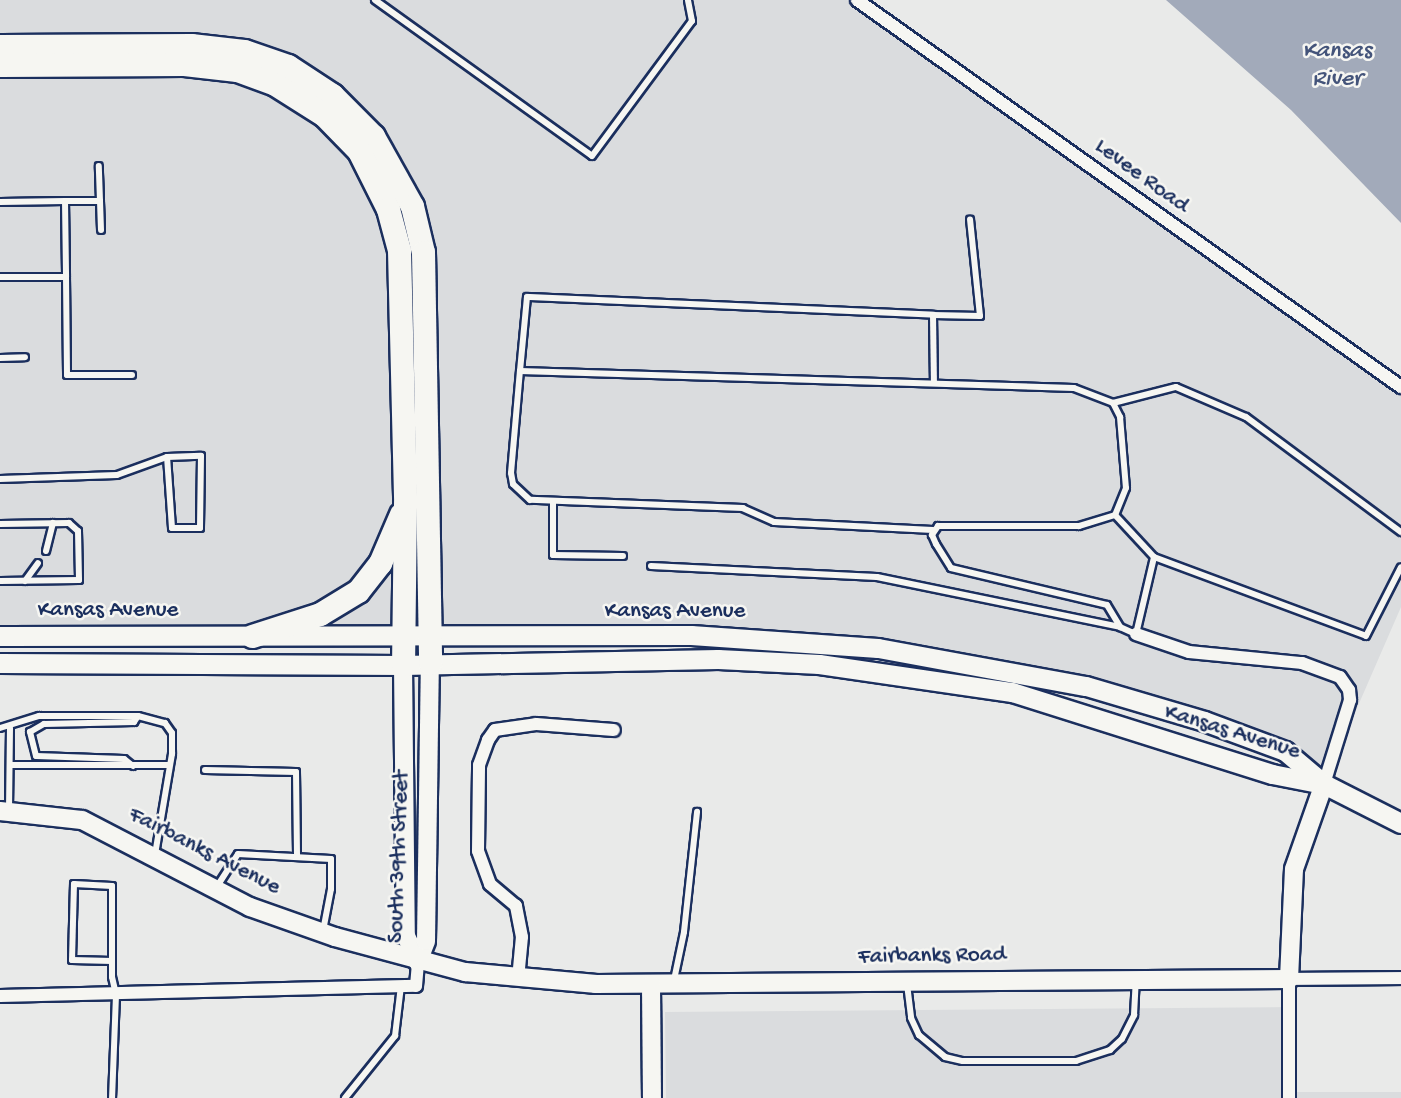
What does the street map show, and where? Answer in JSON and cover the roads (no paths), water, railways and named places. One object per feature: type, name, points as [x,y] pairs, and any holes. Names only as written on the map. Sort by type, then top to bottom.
[{"type":"highway","points":[[0,46],[191,45],[244,51],[288,66],[332,95],[373,136],[412,206],[423,252],[429,663]]},
{"type":"highway","points":[[0,65],[184,64],[237,70],[275,84],[324,115],[359,151],[388,209],[399,250],[405,504],[403,665]]},
{"type":"highway","points":[[252,636],[320,614],[358,592],[380,563],[405,504]]},
{"type":"main road","name":"Kansas Avenue","points":[[0,636],[786,638],[975,662],[1086,686],[1204,721],[1285,751],[1324,784],[1401,823]]},
{"type":"main road","name":"Kansas Avenue","points":[[0,663],[403,665],[718,659],[819,664],[1012,692],[1272,774],[1324,784]]},
{"type":"street","name":"Levee Road","points":[[857,0],[1401,387]]},
{"type":"street","points":[[1136,634],[1189,652],[1302,663],[1340,677],[1349,690],[1350,700],[1294,869],[1289,979],[1289,1098]]},
{"type":"street","name":"South 39th Street","points":[[418,962],[426,942],[429,663]]},
{"type":"street","name":"South 39th Street","points":[[403,665],[405,936],[418,962]]},
{"type":"street","points":[[518,979],[522,937],[516,906],[490,884],[478,851],[479,765],[488,740],[495,730],[536,724],[614,730]]},
{"type":"street","name":"Fairbanks Avenue","points":[[4,811],[82,820],[155,855],[250,907],[322,933],[418,962],[465,972]]},
{"type":"street","points":[[0,996],[416,986],[418,962]]},
{"type":"street","name":"Fairbanks Road","points":[[465,972],[518,979],[651,985],[1401,978]]},
{"type":"street","points":[[651,985],[652,1098]]},
{"type":"lane","points":[[375,0],[592,156],[692,21],[688,0]]},
{"type":"lane","points":[[99,166],[101,230]]},
{"type":"lane","points":[[65,201],[67,375],[132,375]]},
{"type":"lane","points":[[0,202],[100,201]]},
{"type":"lane","points":[[970,220],[980,316],[527,297],[513,484],[530,500],[743,508],[774,522],[933,530],[938,526],[1079,526],[1115,515]]},
{"type":"lane","points":[[0,277],[66,277]]},
{"type":"lane","points":[[933,315],[934,383]]},
{"type":"lane","points":[[0,358],[25,357]]},
{"type":"lane","points":[[520,371],[1074,388],[1113,403],[1176,387],[1246,417],[1401,532]]},
{"type":"lane","points":[[1113,403],[1120,417],[1126,455],[1126,488],[1115,515]]},
{"type":"lane","points":[[0,479],[117,475],[167,457],[201,456],[200,527],[172,528],[167,457]]},
{"type":"lane","points":[[553,501],[554,555],[622,556]]},
{"type":"lane","points":[[1115,515],[1154,557],[1366,636],[1401,567]]},
{"type":"lane","points":[[46,551],[53,523]]},
{"type":"lane","points":[[0,524],[69,523],[78,531],[79,580],[0,581]]},
{"type":"lane","points":[[933,530],[934,540],[951,568],[1107,605],[1120,626]]},
{"type":"lane","points":[[652,566],[877,577],[1120,626],[1136,634],[1154,557]]},
{"type":"lane","points":[[24,581],[38,563]]},
{"type":"lane","points":[[0,728],[10,728],[39,716],[138,716],[165,723],[172,733],[155,855]]},
{"type":"lane","points":[[133,766],[124,759],[36,756],[30,732],[44,724],[134,722],[138,716]]},
{"type":"lane","points":[[4,811],[11,765],[10,728]]},
{"type":"lane","points":[[0,757],[11,757]]},
{"type":"lane","points":[[11,765],[168,765]]},
{"type":"lane","points":[[205,769],[296,772],[297,857]]},
{"type":"lane","points":[[673,984],[684,933],[697,812]]},
{"type":"lane","points":[[216,888],[238,854],[331,859],[331,889],[322,933]]},
{"type":"lane","points":[[111,961],[72,960],[74,884],[111,886],[111,961],[116,995],[112,1098]]},
{"type":"lane","points":[[907,982],[911,1018],[919,1035],[945,1057],[963,1061],[1076,1061],[1110,1050],[1122,1039],[1134,1015],[1136,979]]},
{"type":"lane","points":[[345,1098],[395,1036],[398,986]]},
{"type":"water","name":"Kansas River","points":[[1166,0],[1401,0],[1401,223],[1291,110]]}]
